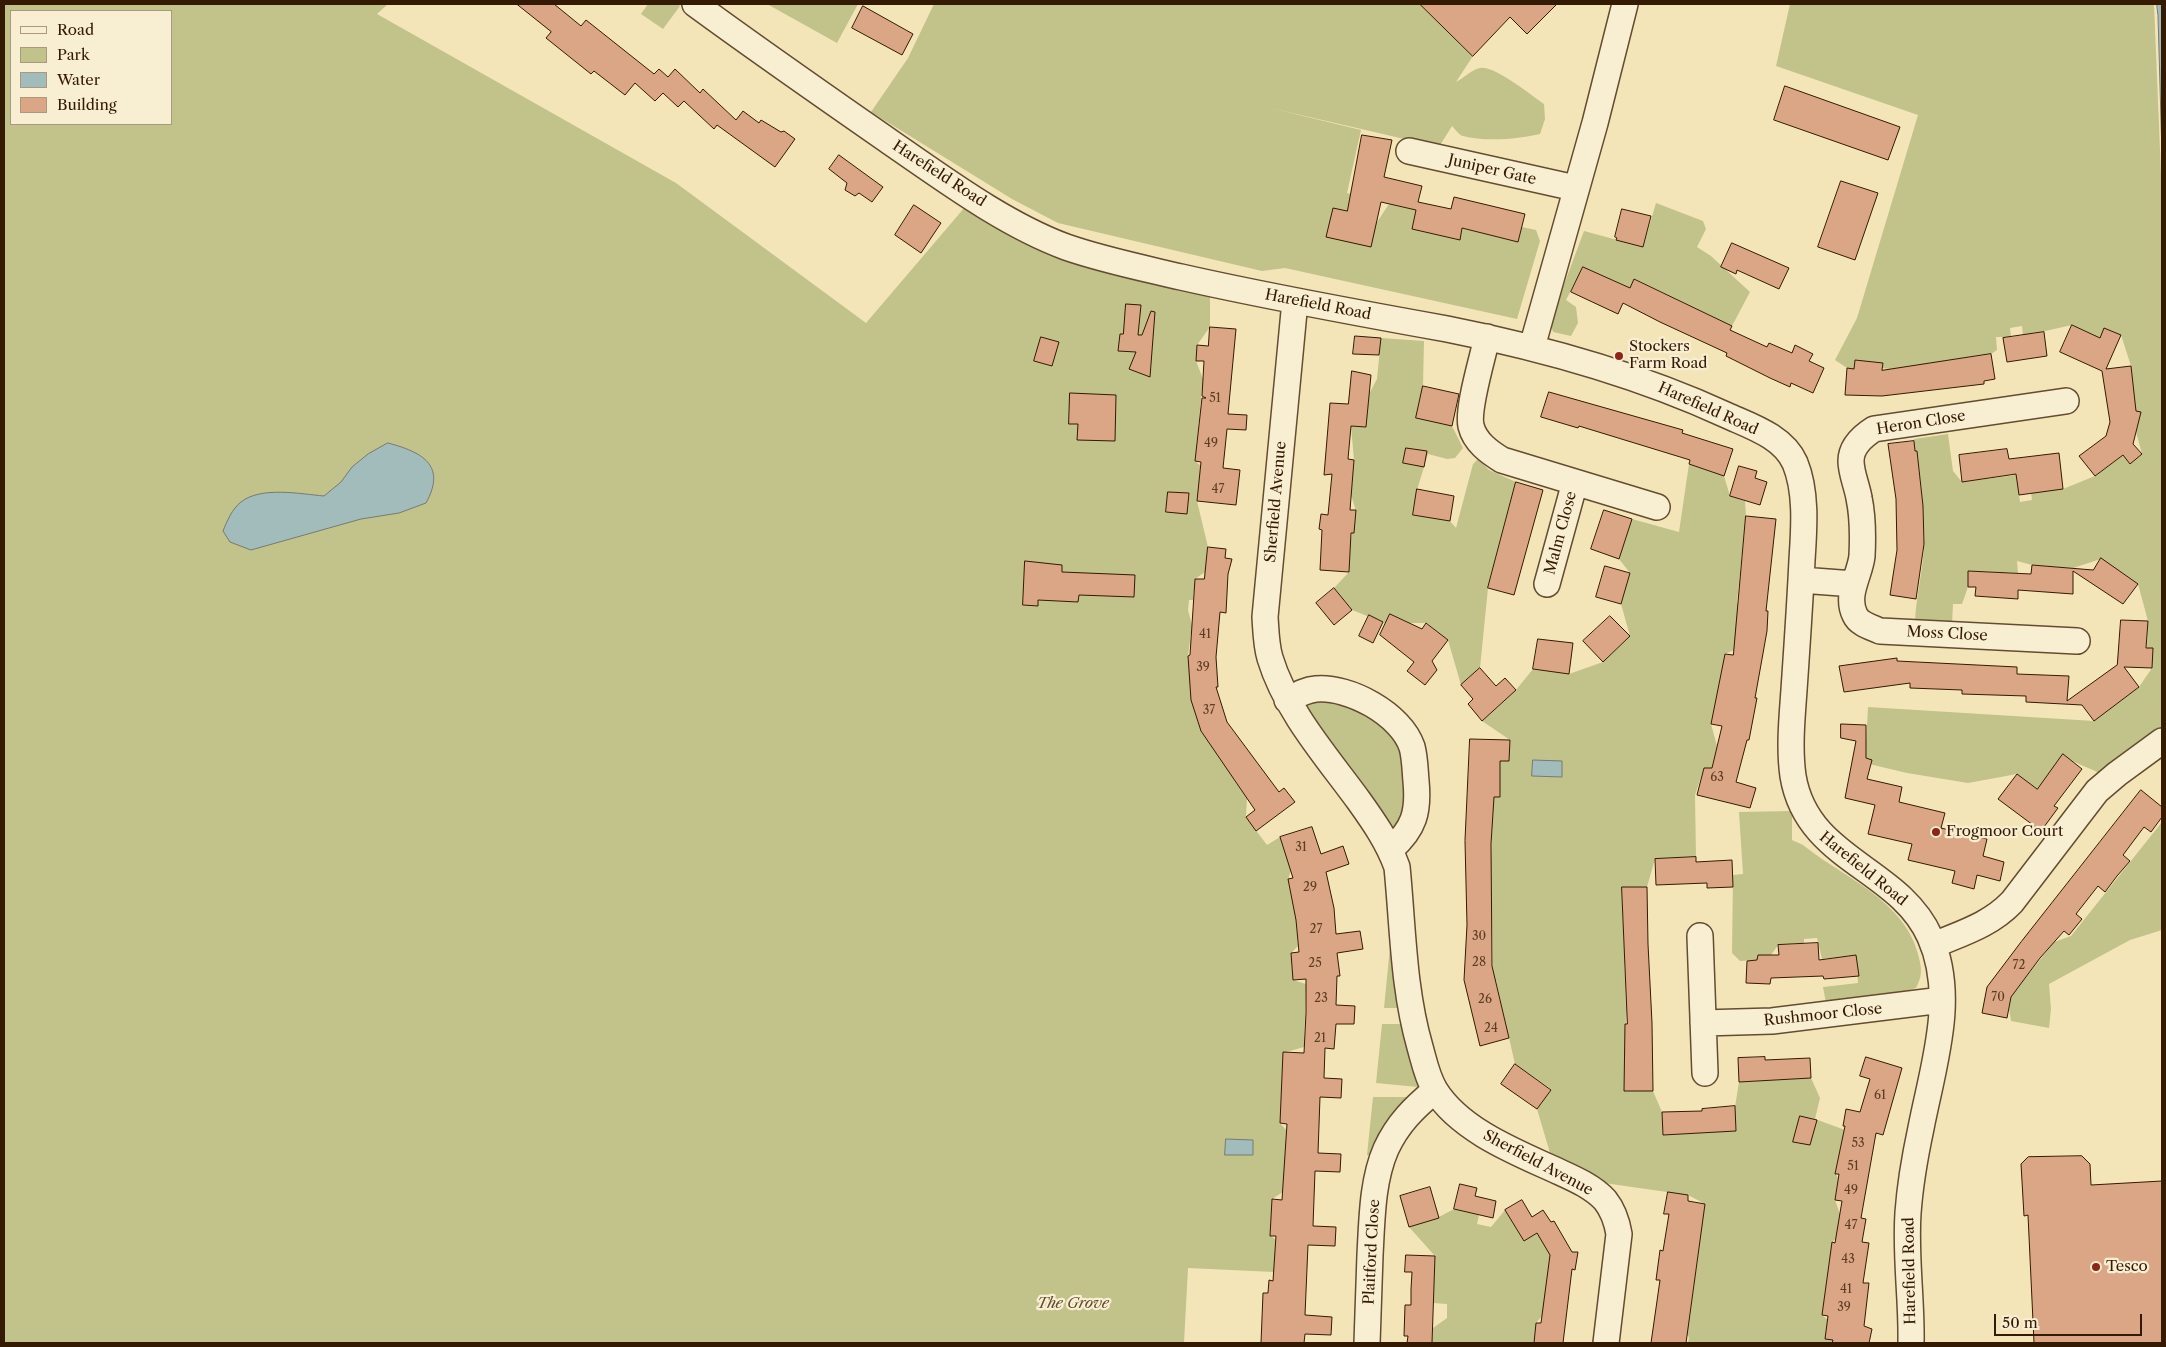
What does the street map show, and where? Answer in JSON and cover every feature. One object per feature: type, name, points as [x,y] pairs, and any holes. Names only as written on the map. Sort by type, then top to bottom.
[{"type":"street","name":"Harefield Road","points":[[695,4],[757,50],[930,170],[1015,222],[1063,246],[1122,263],[1232,289],[1487,337],[1608,368],[1733,418],[1777,441],[1787,451],[1796,465],[1803,509],[1801,580],[1792,725],[1793,775],[1799,799],[1816,831],[1901,898],[1927,929],[1934,945],[1942,983],[1938,1042],[1919,1134],[1908,1209],[1911,1343]]},
{"type":"street","points":[[1532,347],[1575,188],[1595,123],[1626,4]]},
{"type":"street","name":"Juniper Gate","points":[[1409,151],[1575,188]]},
{"type":"street","name":"Sherfield Avenue","points":[[1295,301],[1265,617],[1266,642],[1270,659],[1287,700],[1377,826],[1390,849],[1397,867],[1406,984],[1415,1029],[1435,1090],[1452,1110],[1475,1129],[1505,1148],[1579,1182],[1604,1199],[1616,1220],[1619,1234],[1606,1343]]},
{"type":"street","name":"Malm Close","points":[[1487,337],[1472,406],[1471,425],[1484,448],[1502,460],[1657,507]]},
{"type":"street","name":"Heron Close","points":[[1854,584],[1862,558],[1863,528],[1851,460],[1855,446],[1864,435],[1874,429],[2066,401]]},
{"type":"street","name":"Malm Close","points":[[1547,584],[1575,482]]},
{"type":"street","points":[[1801,580],[1854,584]]},
{"type":"street","name":"Moss Close","points":[[1854,584],[1852,604],[1855,617],[1866,625],[1880,631],[2077,641]]},
{"type":"street","points":[[1287,700],[1306,691],[1330,689],[1362,699],[1385,712],[1397,725],[1411,746],[1417,791],[1415,814],[1410,830],[1390,849]]},
{"type":"street","points":[[1934,945],[1984,925],[1999,915],[2012,902],[2097,791],[2162,741]]},
{"type":"street","points":[[1700,936],[1704,1073]]},
{"type":"street","name":"Rushmoor Close","points":[[1703,1023],[1772,1021],[1942,1000]]},
{"type":"street","name":"Plaitford Close","points":[[1367,1343],[1372,1208],[1378,1177],[1386,1150],[1398,1128],[1412,1110],[1435,1090]]},
{"type":"green space","name":"The Grove","points":[[4,4],[388,4],[377,14],[676,183],[866,323],[965,207],[1210,293],[1210,327],[1197,345],[1196,361],[1203,379],[1195,461],[1201,466],[1197,501],[1208,547],[1205,572],[1195,579],[1193,600],[1189,600],[1188,610],[1192,625],[1188,656],[1192,702],[1202,733],[1208,740],[1240,759],[1234,780],[1247,798],[1246,817],[1267,845],[1280,837],[1291,870],[1288,880],[1296,918],[1298,946],[1291,953],[1293,980],[1306,984],[1304,1047],[1283,1053],[1280,1123],[1287,1131],[1283,1192],[1272,1199],[1270,1235],[1276,1240],[1274,1272],[1188,1268],[1184,1343],[4,1343]]},
{"type":"green space","points":[[648,4],[677,4],[680,6],[663,29],[641,14]]},
{"type":"green space","points":[[767,4],[858,4],[837,43]]},
{"type":"green space","points":[[934,4],[1420,4],[1473,56],[1456,82],[1480,68],[1486,68],[1503,76],[1544,104],[1545,119],[1540,134],[1512,138],[1481,139],[1462,135],[1452,126],[1439,147],[1266,107],[1361,130],[1347,193],[1362,197],[1363,219],[1377,222],[1389,204],[1416,210],[1412,229],[1459,240],[1462,228],[1518,242],[1522,227],[1536,230],[1540,241],[1517,319],[1285,268],[1262,271],[1058,223],[1012,199],[871,112],[908,58]]},
{"type":"green space","points":[[1790,4],[2154,4],[2162,198],[2162,734],[2101,774],[2063,755],[2037,789],[2017,774],[1968,783],[1907,773],[1865,763],[1868,707],[2094,721],[2139,687],[2152,668],[2153,648],[2147,648],[2148,621],[2138,584],[2101,559],[2073,568],[2032,565],[2017,561],[2018,573],[1968,571],[1968,587],[1962,604],[1953,604],[1952,624],[1915,622],[1924,533],[1921,486],[1914,439],[1948,434],[1953,471],[1962,482],[2016,475],[2020,502],[2032,500],[2030,485],[2042,491],[2063,489],[2095,476],[2123,455],[2130,464],[2142,454],[2136,432],[2131,366],[2121,335],[2100,338],[2072,325],[2023,336],[2022,326],[2010,328],[2011,337],[1996,337],[1997,350],[1991,354],[1890,369],[1882,368],[1882,363],[1855,360],[1854,369],[1847,368],[1835,360],[1857,318],[1918,115],[1776,66]]},
{"type":"green space","points":[[1656,203],[1703,221],[1706,229],[1697,247],[1711,256],[1750,292],[1732,326],[1635,279],[1630,288],[1583,267],[1566,300],[1576,307],[1578,323],[1571,336],[1553,332],[1550,322],[1584,231],[1643,247]]},
{"type":"green space","points":[[1381,338],[1424,341],[1423,386],[1452,426],[1463,448],[1455,458],[1447,459],[1428,454],[1417,490],[1413,515],[1450,521],[1456,528],[1473,464],[1478,459],[1489,470],[1516,482],[1488,588],[1480,668],[1461,685],[1448,640],[1427,623],[1409,623],[1390,614],[1385,623],[1352,610],[1334,588],[1349,572],[1351,538],[1356,511],[1351,495],[1354,460],[1351,426],[1366,427],[1369,394],[1377,379]]},
{"type":"green space","points":[[1689,464],[1724,476],[1730,496],[1745,501],[1746,516],[1737,602],[1739,608],[1734,650],[1725,654],[1711,724],[1717,746],[1712,768],[1704,768],[1695,795],[1696,857],[1655,859],[1647,887],[1622,887],[1626,1008],[1625,1091],[1653,1091],[1662,1112],[1663,1135],[1736,1131],[1735,1107],[1739,1082],[1811,1078],[1820,1098],[1815,1119],[1845,1130],[1835,1173],[1838,1178],[1835,1200],[1840,1214],[1841,1234],[1832,1242],[1822,1315],[1828,1320],[1825,1339],[1833,1340],[1832,1343],[1688,1343],[1689,1337],[1683,1333],[1682,1315],[1690,1316],[1705,1204],[1688,1195],[1604,1183],[1550,1153],[1537,1109],[1551,1089],[1515,1064],[1496,981],[1493,977],[1491,860],[1493,797],[1500,797],[1500,761],[1509,761],[1510,740],[1482,721],[1516,690],[1533,669],[1569,674],[1603,662],[1630,636],[1621,604],[1630,573],[1619,559],[1632,519],[1679,532]]},
{"type":"green space","points":[[1330,697],[1381,719],[1404,748],[1406,813],[1394,829],[1389,827],[1304,710],[1307,702]]},
{"type":"green space","points":[[1792,811],[1792,840],[1803,845],[1872,892],[1902,921],[1912,938],[1920,962],[1920,977],[1916,988],[1826,1003],[1823,987],[1858,983],[1856,955],[1822,959],[1817,938],[1804,939],[1804,943],[1778,945],[1771,955],[1759,955],[1757,960],[1740,961],[1732,953],[1733,875],[1743,874],[1739,812]]},
{"type":"green space","points":[[2162,822],[2162,930],[2130,940],[2049,984],[2051,1009],[2049,1028],[2011,1021],[2009,1008],[2012,988],[2020,985],[2054,942],[2071,936]]},
{"type":"green space","points":[[1390,947],[1396,949],[1404,1008],[1384,1008]]},
{"type":"green space","points":[[1382,1024],[1406,1024],[1420,1082],[1418,1087],[1376,1083]]},
{"type":"green space","points":[[1373,1097],[1410,1097],[1376,1156],[1367,1155]]},
{"type":"green space","points":[[1454,1209],[1479,1215],[1477,1224],[1491,1227],[1505,1210],[1524,1241],[1537,1233],[1558,1250],[1542,1316],[1536,1323],[1534,1343],[1432,1343],[1433,1328],[1447,1318],[1447,1304],[1433,1303],[1435,1256],[1409,1227],[1437,1218]]},
{"type":"water","points":[[2157,4],[2162,4],[2162,155],[2158,16]]},
{"type":"water","points":[[388,443],[411,451],[428,462],[434,479],[432,490],[426,503],[399,513],[361,519],[251,550],[230,542],[223,531],[235,508],[249,497],[281,492],[324,496],[341,482],[352,467],[368,454]]},
{"type":"water","points":[[1533,760],[1562,761],[1562,777],[1532,776]]},
{"type":"water","points":[[1226,1139],[1253,1140],[1253,1155],[1225,1155]]},
{"type":"building","points":[[517,4],[554,4],[581,26],[586,20],[654,74],[659,69],[668,77],[675,69],[700,93],[703,89],[736,120],[743,111],[759,123],[761,120],[781,132],[784,131],[795,139],[775,167],[717,125],[714,129],[684,101],[678,107],[663,93],[655,101],[635,83],[625,95],[594,71],[591,74],[546,38],[551,32]]},
{"type":"building","points":[[1420,4],[1557,4],[1527,34],[1510,17],[1473,56]]},
{"type":"building","points":[[863,6],[913,34],[902,55],[852,28]]},
{"type":"building","points":[[1785,86],[1900,127],[1888,160],[1774,120]]},
{"type":"building","points":[[1362,135],[1392,140],[1384,177],[1422,186],[1418,202],[1451,209],[1454,197],[1525,214],[1518,242],[1462,228],[1460,240],[1412,229],[1416,210],[1381,202],[1371,247],[1326,237],[1333,208],[1347,211]]},
{"type":"building","points":[[839,155],[883,187],[872,202],[859,193],[855,196],[845,190],[847,183],[829,169]]},
{"type":"building","points":[[1841,181],[1878,193],[1855,260],[1818,247]]},
{"type":"building","points":[[914,205],[941,223],[921,253],[895,235]]},
{"type":"building","points":[[1622,209],[1651,216],[1643,247],[1616,240],[1617,238],[1615,237]]},
{"type":"building","points":[[1732,243],[1789,268],[1779,289],[1737,270],[1736,274],[1721,267]]},
{"type":"building","points":[[1583,267],[1630,288],[1634,279],[1732,326],[1730,330],[1767,347],[1769,343],[1792,353],[1795,345],[1813,354],[1809,361],[1824,368],[1813,393],[1791,383],[1790,387],[1770,378],[1726,356],[1727,353],[1623,303],[1618,314],[1571,292]]},
{"type":"building","points":[[1126,304],[1141,305],[1138,335],[1142,335],[1151,311],[1155,312],[1150,377],[1129,369],[1136,352],[1118,351],[1120,334],[1123,334]]},
{"type":"building","points":[[2072,325],[2100,338],[2104,328],[2121,335],[2106,369],[2131,366],[2136,411],[2141,412],[2133,444],[2142,454],[2130,464],[2123,455],[2095,476],[2079,456],[2106,436],[2110,422],[2102,371],[2060,352]]},
{"type":"building","points":[[1210,327],[1236,329],[1228,414],[1247,415],[1246,430],[1227,429],[1223,468],[1240,470],[1236,505],[1197,501],[1201,462],[1195,461],[1202,398],[1206,398],[1202,396],[1204,361],[1196,361],[1197,345],[1208,346]]},
{"type":"building","points":[[2044,332],[2047,356],[2007,362],[2003,338]]},
{"type":"building","points":[[1355,336],[1381,338],[1379,355],[1353,354]]},
{"type":"building","points":[[1041,337],[1059,342],[1052,366],[1034,361]]},
{"type":"building","points":[[1991,354],[1995,379],[1984,381],[1984,384],[1882,396],[1845,395],[1847,368],[1854,369],[1855,360],[1883,363],[1882,370]]},
{"type":"building","points":[[1352,371],[1371,375],[1366,427],[1351,426],[1348,459],[1354,460],[1350,510],[1356,510],[1354,533],[1351,533],[1349,572],[1320,570],[1322,530],[1319,529],[1321,514],[1328,515],[1332,474],[1324,475],[1330,403],[1348,404]]},
{"type":"building","points":[[1423,386],[1459,394],[1452,426],[1416,418]]},
{"type":"building","points":[[1549,392],[1683,430],[1682,433],[1733,449],[1724,476],[1689,464],[1690,460],[1579,426],[1578,428],[1541,417]]},
{"type":"building","points":[[1070,393],[1116,395],[1115,441],[1077,440],[1078,424],[1069,424]]},
{"type":"building","points":[[1914,441],[1915,451],[1917,451],[1923,506],[1924,544],[1916,599],[1890,595],[1897,550],[1896,499],[1888,444]]},
{"type":"building","points":[[1406,448],[1427,451],[1424,467],[1403,463]]},
{"type":"building","points":[[2007,449],[2009,459],[2059,453],[2063,489],[2019,495],[2016,474],[1962,482],[1959,455]]},
{"type":"building","points":[[1739,466],[1757,471],[1755,478],[1767,482],[1760,505],[1730,496]]},
{"type":"building","points":[[1516,482],[1543,490],[1514,595],[1488,588]]},
{"type":"building","points":[[1417,489],[1454,496],[1450,521],[1413,515]]},
{"type":"building","points":[[1168,492],[1189,493],[1187,514],[1166,512]]},
{"type":"building","points":[[1604,510],[1632,519],[1619,559],[1591,549]]},
{"type":"building","points":[[1746,516],[1776,519],[1766,611],[1768,611],[1767,631],[1755,698],[1757,698],[1749,740],[1747,740],[1736,782],[1756,788],[1750,808],[1697,795],[1704,768],[1712,768],[1722,726],[1711,724],[1725,654],[1733,655]]},
{"type":"building","points":[[1208,547],[1226,549],[1225,558],[1232,559],[1228,574],[1226,613],[1220,612],[1216,657],[1218,687],[1216,687],[1227,722],[1279,792],[1284,788],[1295,802],[1256,831],[1246,817],[1255,810],[1201,731],[1191,700],[1188,656],[1190,655],[1195,579],[1204,579]]},
{"type":"building","points":[[2101,558],[2138,584],[2123,604],[2073,571],[2073,594],[2018,590],[2018,599],[1975,596],[1976,587],[1968,587],[1968,571],[2031,574],[2032,565],[2093,570]]},
{"type":"building","points":[[1025,561],[1062,565],[1062,572],[1135,575],[1134,597],[1079,595],[1078,602],[1038,600],[1038,606],[1023,605]]},
{"type":"building","points":[[1605,566],[1630,573],[1621,604],[1596,597]]},
{"type":"building","points":[[1334,588],[1352,610],[1334,625],[1316,603]]},
{"type":"building","points":[[1390,614],[1422,629],[1426,623],[1448,640],[1432,661],[1437,670],[1425,685],[1407,671],[1414,662],[1380,635]]},
{"type":"building","points":[[1369,615],[1383,622],[1373,643],[1359,636]]},
{"type":"building","points":[[1610,616],[1630,636],[1603,662],[1583,641]]},
{"type":"building","points":[[2121,620],[2148,621],[2146,648],[2153,648],[2152,668],[2124,667],[2139,687],[2094,721],[2082,705],[2026,702],[2026,696],[1962,694],[1962,690],[1910,688],[1910,683],[1844,692],[1839,666],[1897,658],[1897,661],[2017,667],[2017,674],[2069,676],[2067,701],[2117,665]]},
{"type":"building","points":[[1538,639],[1573,643],[1569,674],[1533,669]]},
{"type":"building","points":[[1480,668],[1496,686],[1505,678],[1516,690],[1482,721],[1468,704],[1473,699],[1461,685]]},
{"type":"building","name":"Frogmoor Court","points":[[1841,724],[1866,725],[1866,758],[1872,760],[1867,779],[1902,787],[1899,802],[1945,813],[1941,828],[1987,839],[1983,856],[2004,862],[2000,881],[1977,875],[1974,889],[1952,883],[1955,871],[1908,860],[1912,844],[1868,834],[1875,805],[1845,798],[1856,741],[1841,738]]},
{"type":"building","points":[[1470,739],[1510,740],[1509,761],[1500,761],[1500,797],[1494,797],[1491,844],[1492,966],[1509,1038],[1480,1046],[1464,980],[1467,925],[1465,841]]},
{"type":"building","points":[[2063,754],[2082,769],[2054,806],[2058,808],[2041,831],[1998,799],[2017,774],[2037,789]]},
{"type":"building","points":[[2141,790],[2162,807],[2162,817],[2151,832],[2144,827],[2123,855],[2130,861],[2105,892],[2098,886],[2076,914],[2082,919],[2069,935],[2064,931],[2040,958],[2011,997],[2007,1018],[1982,1013],[1987,987]]},
{"type":"building","points":[[1312,827],[1321,854],[1343,846],[1349,864],[1326,872],[1334,908],[1336,934],[1360,931],[1363,949],[1337,953],[1340,976],[1337,976],[1336,1005],[1355,1006],[1354,1024],[1336,1024],[1334,1049],[1325,1048],[1324,1078],[1342,1079],[1341,1098],[1320,1097],[1318,1153],[1341,1154],[1340,1172],[1315,1171],[1313,1226],[1336,1227],[1335,1246],[1308,1245],[1305,1315],[1332,1317],[1331,1335],[1305,1334],[1304,1343],[1261,1343],[1263,1293],[1268,1293],[1269,1280],[1273,1281],[1276,1236],[1270,1236],[1272,1199],[1282,1200],[1287,1124],[1280,1123],[1283,1052],[1304,1053],[1306,1013],[1306,979],[1293,980],[1291,953],[1299,952],[1296,920],[1288,879],[1293,878],[1280,837]]},
{"type":"building","points":[[1696,857],[1696,862],[1732,860],[1733,887],[1707,888],[1707,883],[1656,885],[1655,859]]},
{"type":"building","points":[[1622,887],[1647,887],[1653,1091],[1624,1091],[1625,1024],[1627,1024]]},
{"type":"building","points":[[1818,943],[1819,960],[1856,955],[1859,976],[1824,979],[1823,976],[1771,978],[1770,984],[1746,983],[1747,961],[1757,960],[1758,955],[1779,955],[1778,945]]},
{"type":"building","points":[[1765,1057],[1765,1060],[1810,1058],[1811,1078],[1739,1082],[1738,1058]]},
{"type":"building","points":[[1866,1057],[1902,1068],[1883,1135],[1876,1133],[1861,1218],[1866,1219],[1862,1242],[1869,1243],[1863,1283],[1869,1283],[1864,1326],[1872,1329],[1869,1343],[1832,1343],[1833,1340],[1825,1339],[1828,1316],[1822,1315],[1832,1242],[1835,1243],[1842,1201],[1835,1200],[1839,1174],[1835,1174],[1845,1126],[1843,1126],[1846,1109],[1860,1112],[1870,1079],[1860,1076]]},
{"type":"building","points":[[1515,1064],[1551,1090],[1537,1109],[1501,1084]]},
{"type":"building","points":[[1735,1106],[1736,1131],[1663,1135],[1662,1112],[1702,1111],[1702,1109]]},
{"type":"building","points":[[1800,1116],[1817,1120],[1810,1145],[1793,1142]]},
{"type":"building","name":"Tesco","points":[[2082,1156],[2090,1164],[2091,1185],[2162,1181],[2162,1343],[2034,1343],[2028,1215],[2024,1216],[2021,1164],[2028,1157]]},
{"type":"building","points":[[1460,1184],[1477,1188],[1475,1196],[1496,1201],[1493,1218],[1454,1209]]},
{"type":"building","points":[[1430,1187],[1439,1218],[1409,1227],[1400,1196]]},
{"type":"building","points":[[1668,1192],[1688,1195],[1688,1201],[1705,1204],[1686,1343],[1651,1343],[1660,1280],[1656,1280],[1660,1250],[1663,1251],[1669,1214],[1664,1214]]},
{"type":"building","points":[[1522,1200],[1532,1217],[1543,1210],[1551,1222],[1554,1221],[1572,1252],[1578,1252],[1575,1270],[1572,1269],[1563,1343],[1534,1343],[1536,1323],[1541,1323],[1550,1255],[1537,1233],[1524,1241],[1505,1210]]},
{"type":"building","points":[[1406,1255],[1435,1256],[1432,1343],[1407,1343],[1408,1336],[1404,1336],[1405,1305],[1411,1305],[1412,1272],[1405,1272]]},
{"type":"place","name":"Stockers Farm Road","points":[[1619,356]]},
{"type":"place","name":"Frogmoor Court","points":[[1936,832]]},
{"type":"place","name":"Tesco","points":[[2096,1267]]}]
